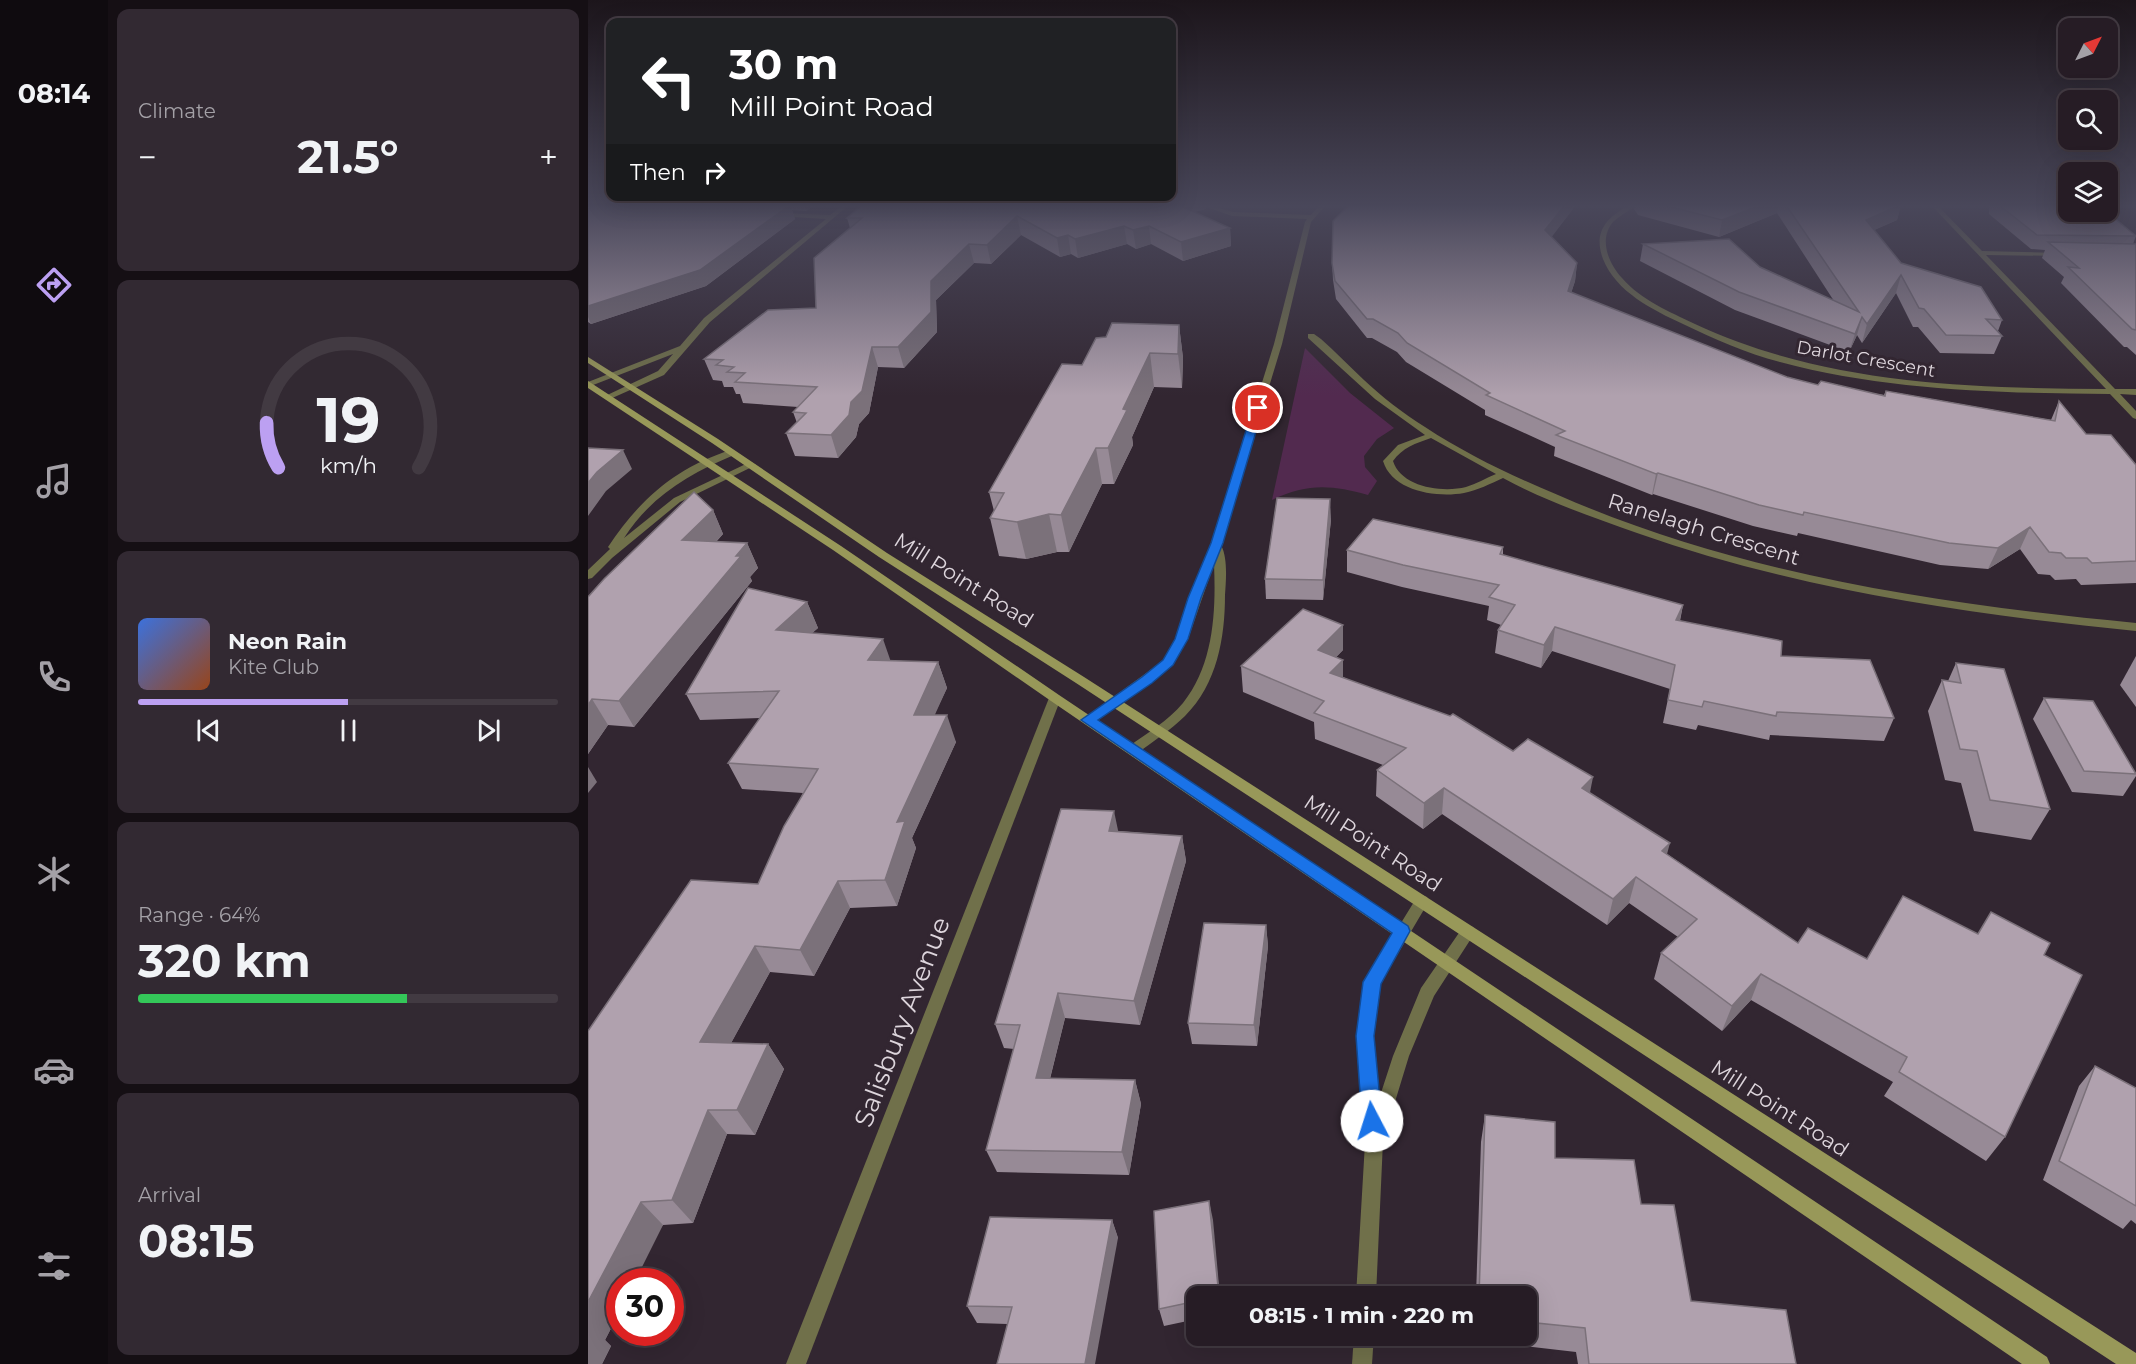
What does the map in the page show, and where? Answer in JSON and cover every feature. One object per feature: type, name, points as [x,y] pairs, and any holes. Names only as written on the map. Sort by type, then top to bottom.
[{"type":"main road","name":"Mill Point Road","points":[[588,359],[751,465],[883,555],[1114,702],[2134,1364]]},
{"type":"main road","name":"Mill Point Road","points":[[589,384],[1447,961],[2040,1364]]},
{"type":"street","points":[[607,397],[661,373],[707,320],[769,269]]},
{"type":"street","points":[[1088,720],[1147,680],[1168,662],[1182,639],[1195,598],[1217,543],[1278,344],[1297,269]]},
{"type":"street","name":"Darlot Crescent","points":[[1612,269],[1617,278],[1644,301],[1696,329],[1755,352],[1826,371],[1901,384],[1977,390],[2136,392]]},
{"type":"street","points":[[1995,269],[2136,416]]},
{"type":"street","name":"Ranelagh Crescent","points":[[1311,336],[1362,383],[1432,435],[1503,474],[1585,511],[1644,532],[1790,574],[1864,592],[2015,615],[2136,627]]},
{"type":"street","points":[[589,384],[683,347]]},
{"type":"street","points":[[1432,435],[1408,444],[1392,454],[1388,461],[1392,472],[1407,483],[1450,492],[1477,486],[1503,474]]},
{"type":"street","points":[[608,556],[627,523],[664,486],[682,474],[731,453]]},
{"type":"street","points":[[588,576],[608,556],[677,500],[751,465]]},
{"type":"street","points":[[1133,750],[1187,707],[1204,681],[1216,642],[1222,594],[1217,543]]},
{"type":"street","name":"Salisbury Avenue","points":[[796,1364],[1055,698]]},
{"type":"street","points":[[1367,1286],[1374,1143],[1365,1036],[1372,982],[1422,902]]},
{"type":"street","points":[[1374,1143],[1401,1056],[1427,993],[1468,931]]},
{"type":"street","points":[[1362,1364],[1363,1346]]},
{"type":"shaded area","points":[[1305,348],[1350,393],[1394,428],[1377,439],[1364,456],[1365,467],[1377,481],[1368,495],[1343,489],[1320,487],[1285,494],[1272,500]]},
{"type":"building","points":[[588,269],[702,269],[700,270],[588,306]]},
{"type":"building","points":[[814,269],[944,269],[931,281],[931,312],[898,347],[872,347],[862,391],[851,402],[849,415],[831,435],[786,433],[806,413],[793,412],[817,387],[735,382],[745,373],[727,372],[734,367],[716,365],[723,360],[704,359],[768,310],[816,308]]},
{"type":"building","points":[[1333,269],[1575,269],[1568,291],[1787,377],[1818,385],[1821,381],[1885,396],[1886,391],[2055,421],[2059,401],[2086,434],[2111,435],[2136,465],[2136,561],[2092,563],[2087,558],[2066,558],[2061,553],[2049,552],[2030,527],[1998,548],[1949,543],[1804,512],[1803,515],[1759,505],[1656,474],[1556,435],[1565,431],[1486,395],[1490,393],[1407,343],[1398,333],[1373,319],[1367,319],[1335,281]]},
{"type":"building","points":[[1692,269],[1764,269],[1859,312],[1829,269],[1920,269],[1981,287],[2002,320],[1986,319],[2002,336],[1946,335],[1924,309],[1919,308],[1901,275],[1867,324],[1862,317],[1855,334],[1739,292]]},
{"type":"building","points":[[2070,269],[2136,269],[2136,330],[2132,329]]},
{"type":"building","points":[[1112,323],[1179,325],[1178,354],[1150,353],[1123,409],[1127,410],[1108,448],[1096,448],[1061,515],[1049,514],[1017,522],[990,518],[1004,493],[989,492],[1062,364],[1082,365],[1096,338],[1106,337]]},
{"type":"building","points":[[588,448],[623,450],[597,472],[588,483]]},
{"type":"building","points":[[694,492],[713,510],[682,540],[747,543],[736,556],[741,556],[619,701],[592,699],[588,705],[588,597]]},
{"type":"building","points":[[1277,498],[1330,499],[1323,580],[1265,579]]},
{"type":"building","points":[[1373,519],[1503,547],[1500,554],[1683,605],[1676,620],[1782,641],[1781,656],[1870,660],[1894,718],[1777,712],[1776,716],[1704,701],[1702,707],[1668,700],[1675,665],[1555,627],[1544,645],[1498,630],[1515,605],[1489,597],[1499,585],[1403,565],[1347,550]]},
{"type":"building","points":[[748,588],[807,602],[776,630],[883,639],[868,660],[938,662],[914,715],[947,715],[897,822],[905,821],[885,880],[838,881],[800,950],[755,946],[700,1042],[768,1044],[737,1110],[708,1110],[672,1200],[641,1202],[588,1302],[588,1031],[691,880],[758,884],[784,826],[818,769],[728,763],[779,691],[686,694]]},
{"type":"building","points":[[1303,609],[1343,625],[1318,650],[1343,660],[1330,673],[1450,716],[1453,714],[1513,751],[1528,739],[1593,777],[1582,788],[1670,843],[1662,851],[1798,943],[1808,928],[1867,959],[1903,896],[1978,934],[1991,912],[2050,943],[2044,955],[2082,975],[2005,1137],[1899,1072],[1907,1057],[1761,974],[1732,1006],[1661,953],[1697,919],[1636,877],[1613,899],[1444,788],[1424,803],[1377,770],[1406,748],[1314,713],[1324,701],[1241,666]]},
{"type":"building","points":[[1956,663],[2004,669],[2050,809],[1990,800],[1977,751],[1960,749],[1942,680],[1961,683]]},
{"type":"building","points":[[2044,698],[2093,701],[2136,774],[2084,771]]},
{"type":"building","points":[[1061,809],[1114,811],[1109,831],[1182,836],[1134,1001],[1058,993],[1036,1078],[1135,1080],[1122,1152],[986,1150],[1020,1025],[995,1024]]},
{"type":"building","points":[[1204,923],[1266,925],[1254,1025],[1188,1023]]},
{"type":"building","points":[[2095,1066],[2136,1088],[2136,1206],[2059,1161]]},
{"type":"building","points":[[1485,1115],[1555,1122],[1555,1158],[1634,1160],[1641,1204],[1674,1205],[1691,1301],[1786,1310],[1796,1364],[1589,1364],[1585,1328],[1537,1323],[1537,1286],[1479,1286]]},
{"type":"building","points":[[1209,1201],[1218,1286],[1186,1286],[1186,1303],[1159,1309],[1154,1211]]},
{"type":"building","points":[[990,1217],[1112,1220],[1085,1364],[997,1364],[1012,1307],[967,1306]]},
{"type":"route","points":[[1258,408],[1217,543],[1195,598],[1182,639],[1168,662],[1147,680],[1088,720],[1402,931],[1372,982],[1365,1036],[1372,1121]]}]
